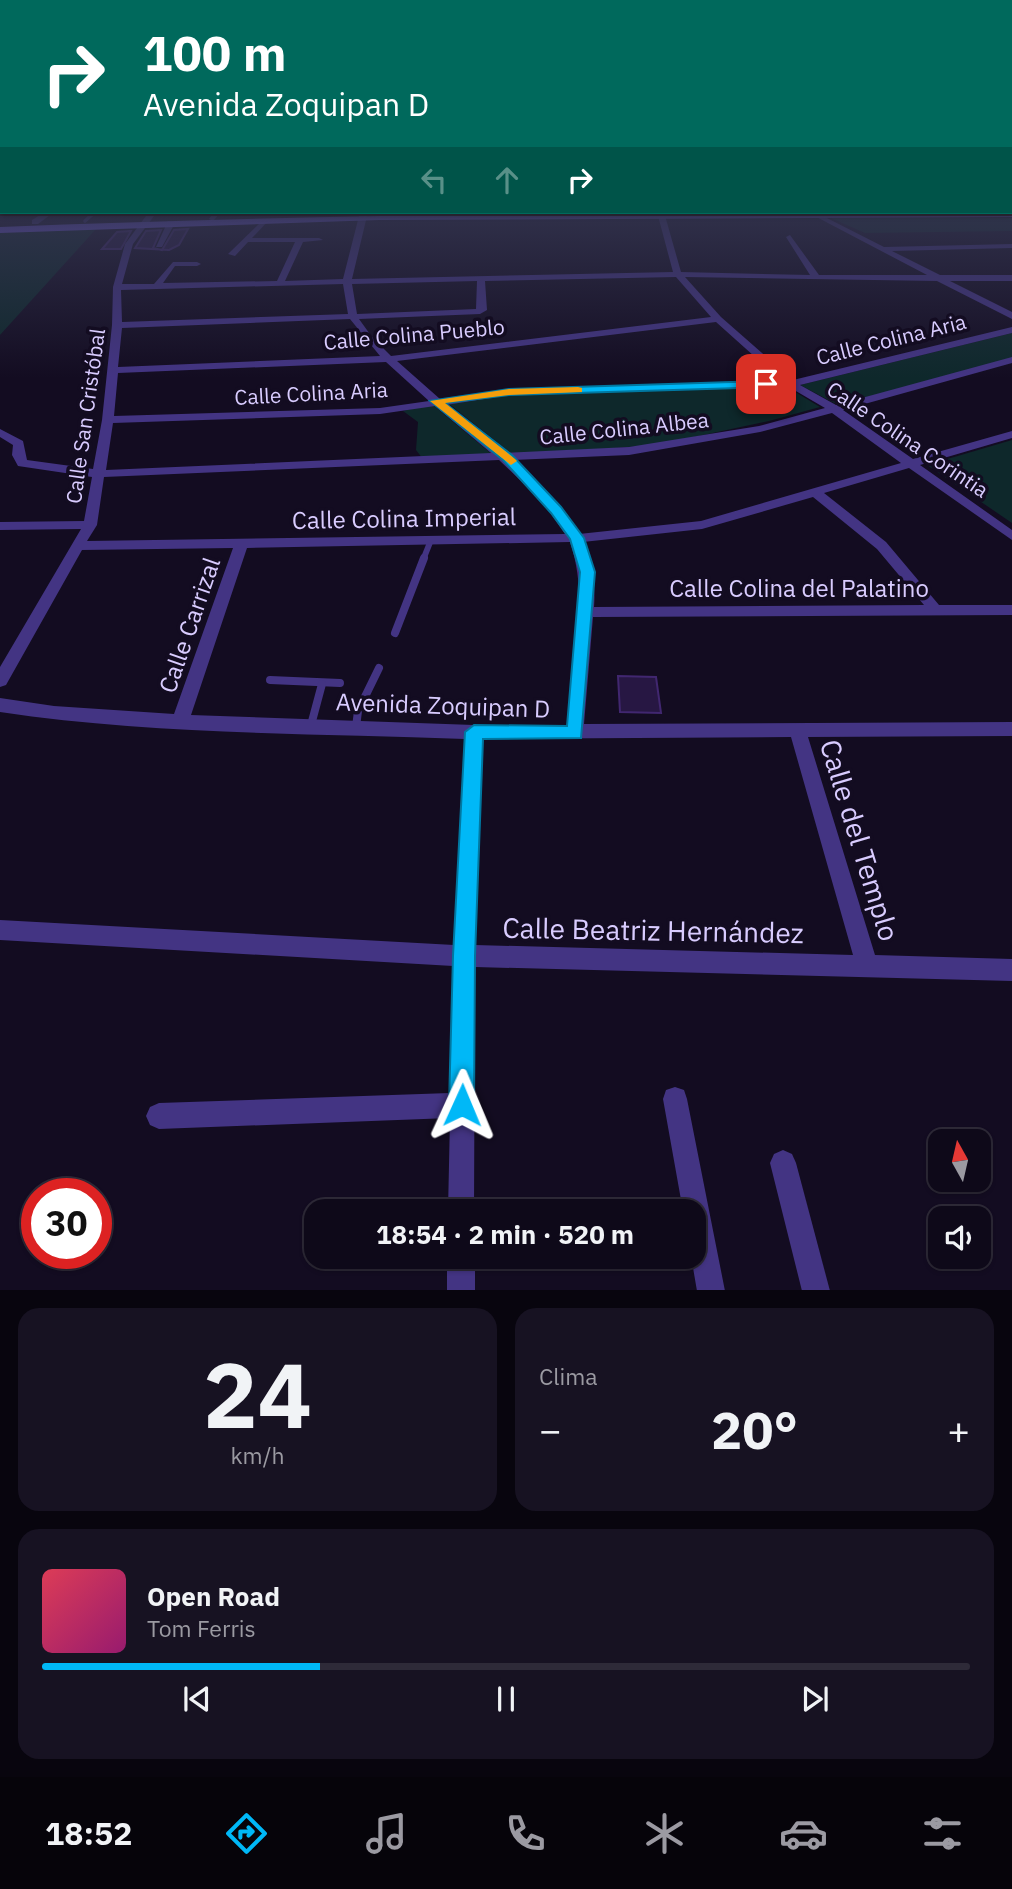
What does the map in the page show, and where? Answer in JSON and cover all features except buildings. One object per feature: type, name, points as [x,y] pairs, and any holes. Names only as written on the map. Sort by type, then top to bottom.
[{"type":"street","name":"Calle San Cristóbal","points":[[0,681],[90,525],[108,420],[117,324],[117,287],[123,257]]},
{"type":"street","points":[[280,283],[292,257]]},
{"type":"street","points":[[353,257],[347,282],[349,305],[371,341],[435,401],[507,458],[556,510],[577,538],[588,572],[575,733]]},
{"type":"street","name":"Calle Colina Corintia","points":[[673,257],[678,274],[718,319],[791,384],[833,408],[1012,536]]},
{"type":"street","points":[[803,257],[816,278]]},
{"type":"street","points":[[899,257],[1012,315]]},
{"type":"street","points":[[157,286],[173,264],[197,264]]},
{"type":"street","points":[[117,287],[678,274],[816,278],[1012,278]]},
{"type":"street","points":[[117,324],[481,311],[481,278]]},
{"type":"street","name":"Calle Colina Pueblo","points":[[113,370],[389,359],[718,319]]},
{"type":"street","name":"Calle Colina Aria","points":[[108,420],[380,411],[509,392],[791,384],[1012,330]]},
{"type":"street","name":"Calle Colina Albea","points":[[0,432],[19,444],[18,456],[22,463],[99,474],[628,451],[760,429],[1012,360]]},
{"type":"street","name":"Calle Colina Imperial","points":[[76,546],[577,538],[702,524],[1012,434]]},
{"type":"street","points":[[816,493],[880,541],[906,569],[935,610]]},
{"type":"street","points":[[0,526],[90,525]]},
{"type":"street","name":"Calle Carrizal","points":[[180,721],[241,544]]},
{"type":"street","name":"Calle Colina del Palatino","points":[[586,612],[1012,610]]},
{"type":"street","name":"Avenida Zoquipan D","points":[[0,705],[54,713],[180,721],[474,732],[1012,729]]},
{"type":"street","points":[[461,1199],[464,956],[474,732]]},
{"type":"street","name":"Calle del Templo","points":[[798,732],[867,964]]},
{"type":"street","name":"Calle Beatriz Hernández","points":[[0,930],[464,956],[867,964],[1012,970]]},
{"type":"street","points":[[675,1099],[711,1290]]},
{"type":"street","points":[[159,1116],[462,1105]]},
{"type":"street","points":[[783,1163],[816,1290]]},
{"type":"street","points":[[461,1269],[461,1290]]},
{"type":"lane","points":[[395,632],[431,541]]},
{"type":"lane","points":[[356,727],[358,711],[379,668]]},
{"type":"lane","points":[[270,680],[340,683]]},
{"type":"lane","points":[[311,725],[322,684]]},
{"type":"green space","points":[[0,257],[71,257],[0,335]]},
{"type":"green space","points":[[1012,333],[1012,358],[838,405],[800,385]]},
{"type":"green space","points":[[787,387],[820,407],[657,445],[513,455],[448,403],[516,394]]},
{"type":"green space","points":[[432,404],[494,456],[423,459],[416,450],[418,422],[403,411]]},
{"type":"green space","points":[[1012,440],[1012,523],[927,465]]},
{"type":"slow traffic","points":[[511,461],[435,401],[509,392],[578,390]]},
{"type":"route","points":[[462,1105],[464,956],[474,732],[575,733],[588,572],[577,538],[556,510],[507,458],[435,401],[509,392],[766,384]]}]
